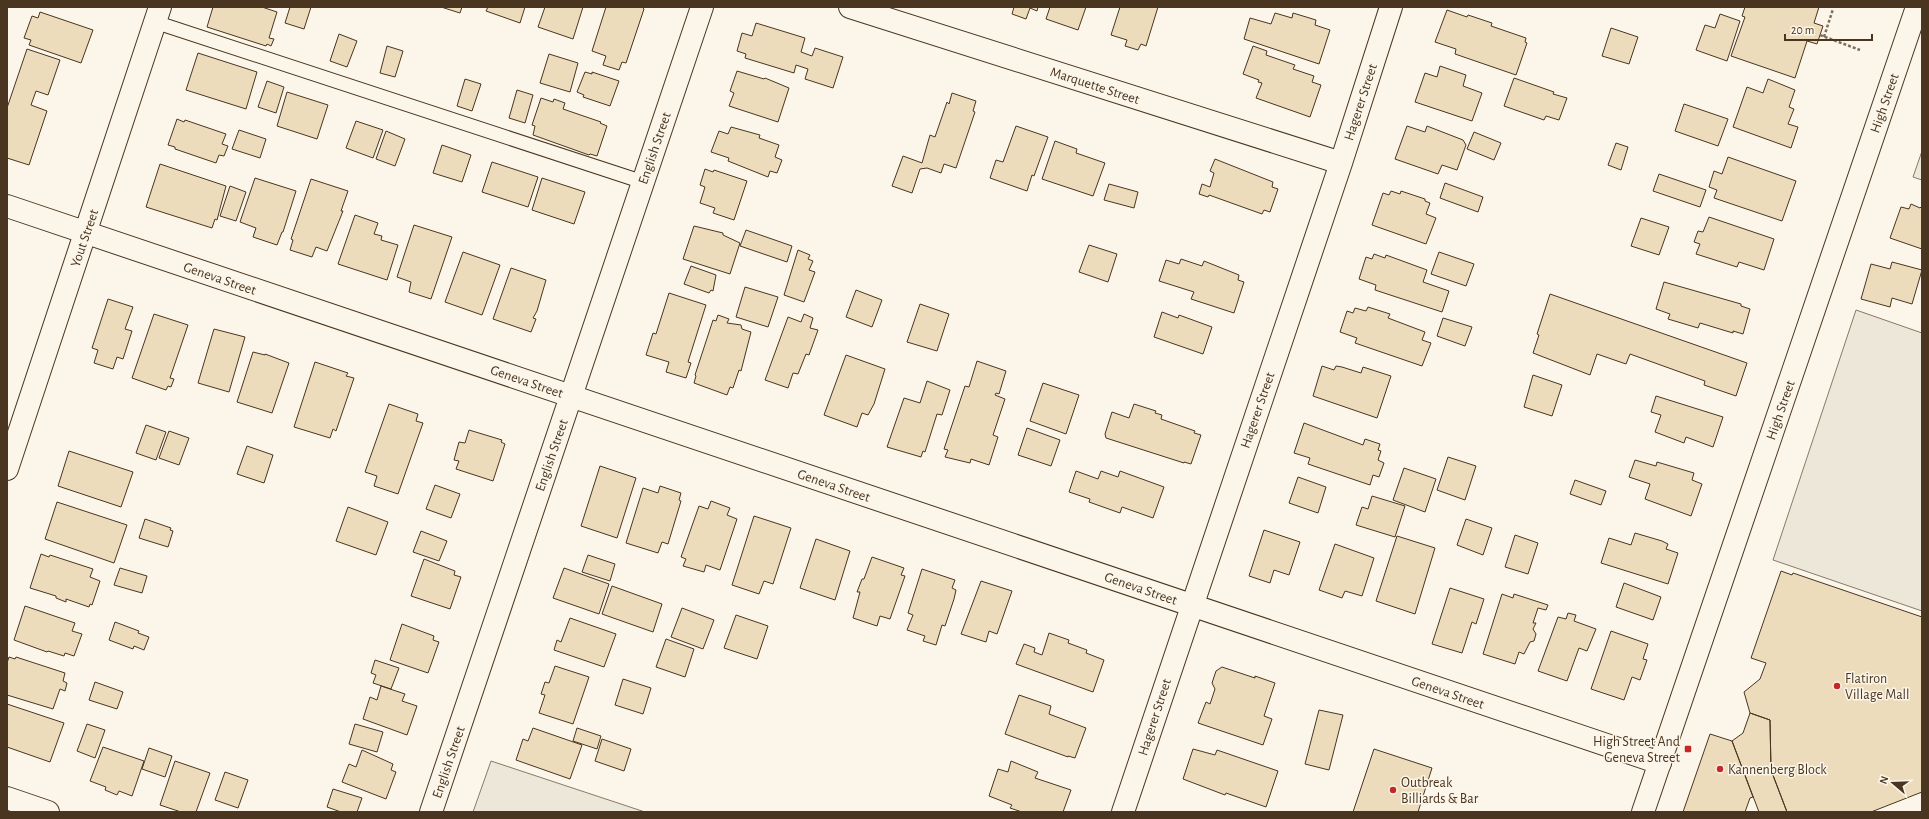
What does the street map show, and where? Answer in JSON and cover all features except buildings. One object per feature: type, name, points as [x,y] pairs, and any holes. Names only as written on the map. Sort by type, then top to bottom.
[{"type":"street","name":"English Street","points":[[431,812],[702,7]]},
{"type":"street","name":"Marquette Street","points":[[850,7],[1340,163]]},
{"type":"street","name":"Hagerer Street","points":[[1122,812],[1340,163],[1390,7]]},
{"type":"street","name":"High Street","points":[[1643,812],[1917,7]]},
{"type":"street","name":"Yout Street","points":[[7,469],[158,15]]},
{"type":"street","name":"Geneva Street","points":[[7,206],[1660,764]]},
{"type":"street","points":[[7,798],[48,812]]},
{"type":"lane","points":[[158,15],[643,182]]},
{"type":"path","points":[[1824,37],[1833,9]]},
{"type":"path","points":[[1820,35],[1860,50]]},
{"type":"shaded area","points":[[1922,151],[1922,180],[1913,177]]},
{"type":"shaded area","points":[[1856,310],[1922,333],[1922,611],[1773,560]]},
{"type":"shaded area","points":[[491,761],[645,812],[473,812]]},
{"type":"place","name":"Flatiron Village Mall","points":[[1837,686]]},
{"type":"place","name":"High Street And Geneva Street","points":[[1688,749]]},
{"type":"place","name":"Kannenberg Block","points":[[1720,769]]},
{"type":"place","name":"Outbreak Billiards & Bar","points":[[1393,790]]}]
